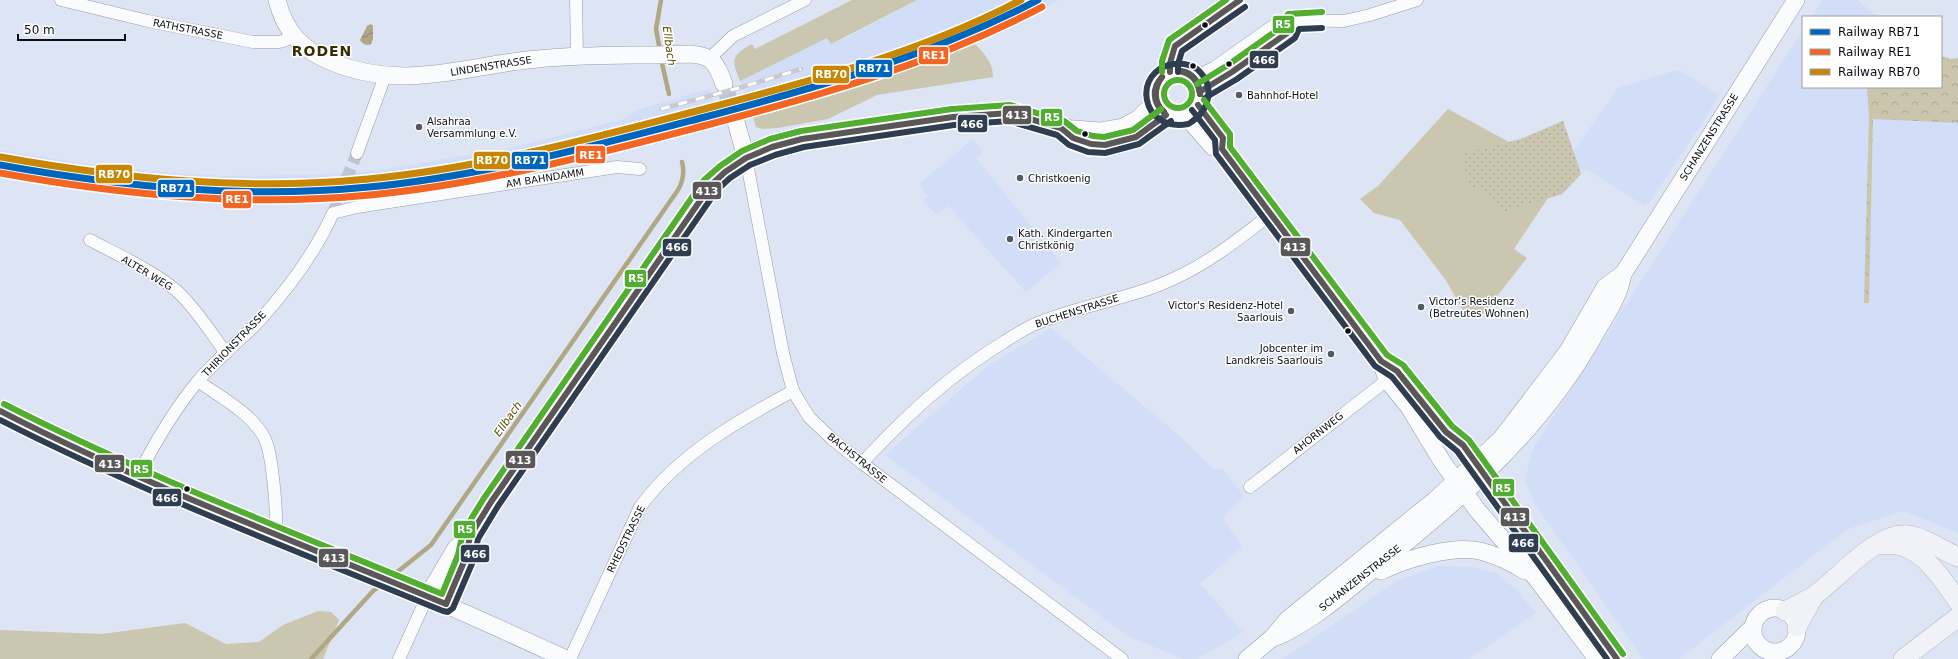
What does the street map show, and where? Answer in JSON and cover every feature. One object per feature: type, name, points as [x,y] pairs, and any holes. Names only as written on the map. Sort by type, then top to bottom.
[{"type":"main road","points":[[1785,611],[1814,596],[1872,547],[1893,536],[1906,535],[1925,540],[1951,555],[1958,566]]},
{"type":"main road","points":[[1872,547],[1893,545],[1922,556],[1944,581],[1958,602]]},
{"type":"main road","points":[[1797,626],[1814,596]]},
{"type":"main road","points":[[1903,659],[1958,617]]},
{"type":"street","name":"RATHSTRASSE","points":[[60,0],[148,21],[253,42],[279,42],[286,40],[292,35]]},
{"type":"street","name":"LINDENSTRASSE","points":[[277,0],[282,19],[292,35],[305,48],[323,58],[358,71],[385,76],[419,76],[455,72],[523,60],[577,55],[700,54],[710,58]]},
{"type":"street","points":[[576,0],[577,55]]},
{"type":"street","points":[[724,84],[715,64],[710,58],[733,36],[805,0]]},
{"type":"street","points":[[1417,0],[1370,15],[1344,21],[1292,21],[1291,28],[1286,34],[1195,98],[1176,118],[1162,112],[1155,102],[1155,87],[1164,75],[1177,71],[1183,72],[1195,98],[1213,147],[1222,149],[1382,361],[1397,371],[1446,432],[1463,445],[1617,659]]},
{"type":"street","name":"SCHANZENSTRASSE","points":[[1272,638],[1296,628],[1359,581],[1552,401],[1582,358],[1618,294],[1623,274],[1796,0]]},
{"type":"street","points":[[357,153],[385,76]]},
{"type":"street","points":[[399,659],[427,596],[456,548],[470,536],[491,502],[711,185],[725,172],[746,158],[772,147],[802,139],[953,117],[1010,113],[1058,127],[1100,131],[1123,127],[1138,119],[1155,102]]},
{"type":"street","points":[[1058,127],[1073,138],[1091,144],[1105,144],[1136,137],[1166,115]]},
{"type":"street","points":[[735,118],[746,158]]},
{"type":"street","name":"BACHSTRASSE","points":[[746,158],[783,353],[793,391],[809,417],[832,439],[862,463],[1122,659]]},
{"type":"street","name":"AM BAHNDAMM","points":[[333,213],[357,207],[617,167],[640,169]]},
{"type":"street","name":"THIRIONSTRASSE","points":[[138,476],[153,446],[172,416],[198,381],[259,321],[304,265],[333,213]]},
{"type":"street","name":"BUCHENSTRASSE","points":[[862,463],[907,415],[949,380],[990,350],[1032,326],[1064,313],[1138,292],[1172,280],[1201,265],[1271,214]]},
{"type":"street","name":"ALTER WEG","points":[[90,240],[164,281],[178,292],[191,306],[226,353]]},
{"type":"street","points":[[1382,361],[1387,380],[1409,407],[1443,463],[1478,511],[1536,578],[1597,659]]},
{"type":"street","name":"AHORNWEG","points":[[1250,487],[1387,380]]},
{"type":"street","points":[[198,381],[241,412],[264,437],[268,452],[275,503],[276,535]]},
{"type":"street","name":"RHEDSTRASSE","points":[[570,659],[640,507],[654,487],[679,463],[709,442],[755,411],[793,391]]},
{"type":"street","points":[[0,411],[45,434],[138,476],[276,535],[446,604],[566,659]]},
{"type":"street","name":"SCHANZENSTRASSE","points":[[1247,659],[1272,638],[1288,619],[1440,506]]},
{"type":"street","points":[[446,604],[466,557],[470,536]]},
{"type":"street","points":[[1359,581],[1404,560],[1431,554],[1471,550],[1479,551],[1510,562],[1536,578]]},
{"type":"street","points":[[1723,658],[1753,627],[1758,616],[1768,609],[1774,608],[1785,611],[1791,615],[1797,626],[1794,640],[1785,649],[1772,652],[1760,646],[1754,634],[1753,627]]},
{"type":"street","points":[[1723,658],[1760,646]]},
{"type":"shaded area","points":[[852,0],[917,0],[831,44],[827,38],[740,81],[734,63],[740,52],[752,44],[755,49]]},
{"type":"shaded area","points":[[917,0],[1059,0],[974,43],[907,69],[852,87],[789,100],[752,114],[740,81],[827,38],[831,44],[853,34]]},
{"type":"shaded area","points":[[1823,0],[1857,0],[1877,16],[1813,16]]},
{"type":"shaded area","points":[[1802,32],[1802,88],[1867,88],[1869,118],[1869,303],[1873,119],[1958,123],[1958,533],[1903,511],[1848,529],[1679,659],[1643,659],[1535,504],[1525,480],[1532,450]]},
{"type":"shaded area","points":[[974,43],[990,62],[993,77],[877,95],[828,119],[777,128],[762,129],[756,127],[752,114],[789,100],[852,87],[878,79]]},
{"type":"shaded area","points":[[1677,70],[1683,72],[1718,95],[1712,108],[1651,200],[1645,206],[1586,169],[1581,174],[1573,152],[1618,88]]},
{"type":"shaded area","points":[[709,89],[720,122],[619,150],[554,165],[478,179],[415,187],[291,197],[230,196],[148,192],[88,184],[0,168],[0,150],[86,164],[150,171],[222,176],[310,175],[374,171],[511,148],[621,120],[640,109]]},
{"type":"shaded area","points":[[1448,109],[1509,142],[1521,139],[1563,121],[1581,174],[1562,194],[1548,198],[1514,249],[1527,258],[1483,314],[1463,310],[1445,279],[1400,220],[1374,213],[1360,199],[1378,186]]},
{"type":"shaded area","points":[[1563,121],[1581,174],[1562,194],[1501,213],[1489,193],[1467,185],[1464,153],[1521,139]]},
{"type":"shaded area","name":"Kath. Kindergarten Christkönig","points":[[973,139],[983,152],[976,158],[1061,263],[1026,292],[948,206],[936,215],[923,200],[928,196],[919,184]]},
{"type":"shaded area","points":[[1051,328],[1176,433],[1215,470],[1222,468],[1244,496],[1223,518],[1242,547],[1200,584],[1243,632],[1197,659],[1184,659],[1129,637],[885,455],[989,365]]},
{"type":"shaded area","points":[[1439,566],[1470,567],[1497,573],[1518,592],[1536,613],[1469,659],[1283,659],[1398,580]]},
{"type":"shaded area","points":[[318,611],[331,612],[339,620],[323,659],[0,659],[0,630],[102,634],[185,623],[226,644],[259,642],[283,625]]},
{"type":"green space","points":[[1942,56],[1950,59],[1958,58],[1958,123],[1873,119],[1869,303],[1864,303],[1869,118],[1867,88],[1942,88]]},
{"type":"water","points":[[371,24],[373,26],[373,39],[371,44],[366,45],[360,40],[367,26]]},
{"type":"waterway","name":"Ellbach","points":[[660,51],[656,29],[661,0]]},
{"type":"waterway","name":"Ellbach","points":[[661,59],[669,94]]},
{"type":"waterway","name":"Ellbach","points":[[391,577],[431,545],[678,190],[683,177],[682,162]]},
{"type":"waterway","name":"Ellbach","points":[[311,659],[373,591],[384,583]]},
{"type":"tunnel","points":[[724,84],[735,118]]},
{"type":"tunnel","points":[[333,213],[357,153]]},
{"type":"railway","points":[[661,109],[801,69]]},
{"type":"rail line","name":"RB70","points":[[1,157],[47,165],[138,177],[230,183],[276,184],[322,182],[411,174],[540,150],[624,130],[788,87],[907,50],[984,18],[1021,0]]},
{"type":"rail line","name":"RB71","points":[[0,165],[46,173],[138,185],[230,191],[276,192],[369,187],[454,176],[538,159],[622,139],[791,94],[875,68],[957,38],[1038,0]]},
{"type":"rail line","name":"RE1","points":[[0,173],[46,181],[138,193],[231,199],[277,200],[370,195],[456,184],[540,167],[624,147],[794,102],[878,76],[919,61],[960,45],[1042,7]]},
{"type":"transit line","name":"R5","points":[[1162,72],[1162,61],[1169,40],[1226,0]]},
{"type":"transit line","name":"413","points":[[1170,72],[1170,63],[1175,46],[1240,0]]},
{"type":"transit line","name":"466","points":[[1178,72],[1178,64],[1182,51],[1245,7]]},
{"type":"transit line","name":"R5","points":[[1197,84],[1228,65],[1283,26],[1285,18],[1288,14],[1322,12]]},
{"type":"transit line","name":"413","points":[[1201,91],[1232,72],[1290,31],[1292,21]]},
{"type":"transit line","name":"466","points":[[1205,98],[1237,79],[1295,38],[1299,29],[1322,28]]},
{"type":"transit line","name":"466","points":[[1188,124],[1172,124],[1160,119],[1151,111],[1147,100],[1147,88],[1151,77],[1160,69],[1174,64],[1186,64],[1197,69],[1207,83],[1208,98],[1206,105],[1197,118],[1190,123]]},
{"type":"transit line","name":"413","points":[[1180,71],[1192,76],[1198,86],[1200,94]]},
{"type":"transit line","name":"413","points":[[1180,71],[1188,73],[1194,78],[1197,82],[1200,94]]},
{"type":"transit line","name":"413","points":[[1162,77],[1157,86],[1156,99],[1160,108],[1164,112]]},
{"type":"transit line","name":"413","points":[[1162,77],[1156,85],[1155,100],[1164,112]]},
{"type":"transit line","name":"R5","points":[[1178,80],[1184,81],[1188,84],[1191,88],[1192,94],[1191,100],[1188,104],[1184,107],[1178,108],[1172,107],[1168,104],[1165,100],[1164,94],[1165,88],[1168,84],[1172,81],[1178,80]]},
{"type":"transit line","name":"R5","points":[[1204,100],[1230,134],[1230,147],[1387,355],[1403,365],[1452,426],[1469,440],[1623,654]]},
{"type":"transit line","name":"R5","points":[[4,404],[166,480],[442,594],[458,555],[463,532],[484,498],[704,180],[720,166],[742,151],[770,139],[801,131],[952,109],[1010,105],[1064,121],[1077,131],[1093,136],[1104,137],[1133,130],[1161,109]]},
{"type":"transit line","name":"413","points":[[1198,105],[1223,138],[1222,149],[1381,361],[1397,371],[1446,432],[1463,445],[1617,659]]},
{"type":"transit line","name":"466","points":[[1192,110],[1215,140],[1216,154],[1375,366],[1392,377],[1440,437],[1457,451],[1607,659]]},
{"type":"transit line","name":"413","points":[[446,604],[466,557],[470,536],[491,502],[711,185],[725,172],[746,158],[772,147],[802,139],[953,117],[1010,113],[1061,128],[1073,138],[1091,144],[1105,145],[1136,137],[1166,115]]},
{"type":"transit line","name":"466","points":[[0,420],[54,447],[164,496],[275,543],[448,612],[453,608],[474,559],[478,539],[498,506],[717,190],[730,178],[750,165],[775,155],[804,147],[954,125],[1009,121],[1057,135],[1069,145],[1088,152],[1105,153],[1139,144],[1171,121]]},
{"type":"transit line","name":"413","points":[[0,411],[109,464],[221,512],[446,604]]},
{"type":"place","name":"Bahnhof-Hotel","points":[[1239,95]]},
{"type":"place","name":"Alsahraa Versammlung e.V.","points":[[419,127]]},
{"type":"place","name":"Christkoenig","points":[[1020,178]]},
{"type":"place","name":"Kath. Kindergarten Christkönig","points":[[1010,239]]},
{"type":"place","name":"Victor’s Residenz (Betreutes Wohnen)","points":[[1421,307]]},
{"type":"place","name":"Victor's Residenz-Hotel Saarlouis","points":[[1291,311]]},
{"type":"place","name":"Jobcenter im Landkreis Saarlouis","points":[[1331,354]]},
{"type":"district","name":"RODEN","points":[[322,51]]}]
